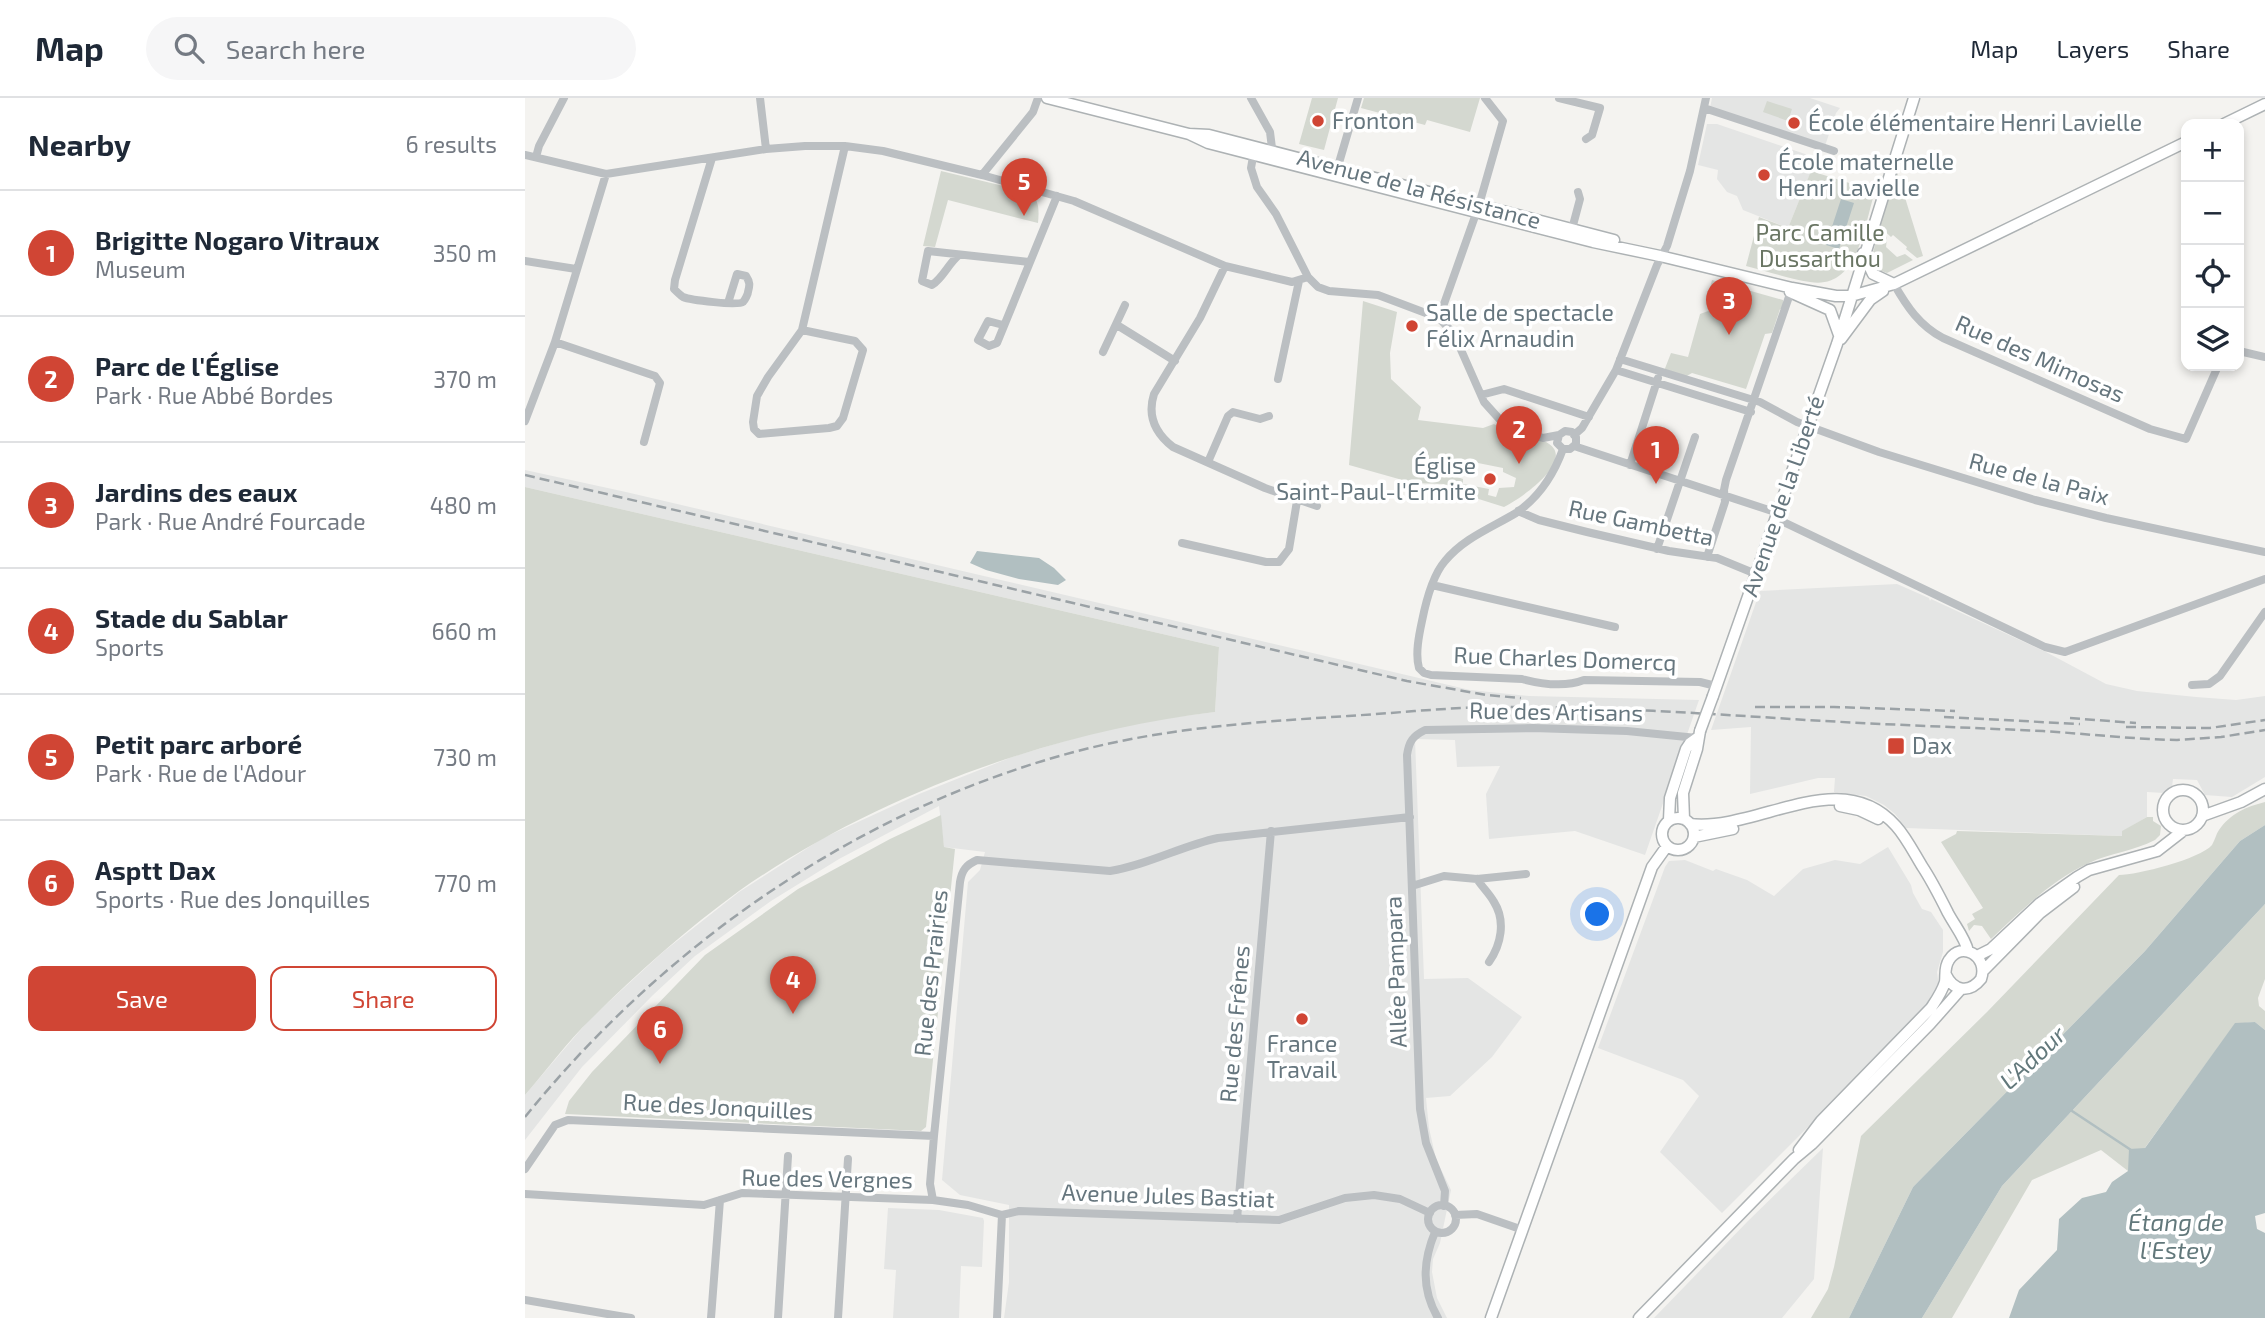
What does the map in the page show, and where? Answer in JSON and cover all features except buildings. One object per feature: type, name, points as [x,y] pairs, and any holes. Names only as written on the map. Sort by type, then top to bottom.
[{"type":"main road","name":"Avenue de la Résistance","points":[[1047,98],[1189,134],[1208,143],[1273,155],[1478,209],[1593,243],[1662,256],[1789,289],[1851,296]]},
{"type":"main road","name":"Avenue de la Liberté","points":[[1697,738],[1838,339],[1910,99]]},
{"type":"main road","points":[[2234,119],[2265,104]]},
{"type":"main road","points":[[1838,339],[1870,299],[1894,284],[2181,144]]},
{"type":"main road","name":"Avenue de la Résistance","points":[[1478,209],[1573,229],[1628,244],[1648,253]]},
{"type":"main road","points":[[1863,253],[1873,274],[1894,284]]},
{"type":"main road","points":[[1851,296],[1894,284]]},
{"type":"main road","name":"Avenue de la Résistance","points":[[1789,289],[1830,310],[1838,339]]},
{"type":"main road","points":[[1667,846],[1661,833],[1669,820],[1670,798],[1683,758],[1690,743],[1697,738]]},
{"type":"main road","points":[[1667,846],[1682,850],[1691,845],[1694,837],[1694,830],[1687,821],[1683,793],[1697,749],[1697,738]]},
{"type":"main road","points":[[2201,810],[2241,802],[2265,789]]},
{"type":"main road","points":[[1953,955],[1973,954],[1991,949],[2052,893],[2089,870],[2157,851],[2168,844],[2184,830],[2194,827],[2201,810],[2198,798],[2188,791],[2174,792],[2168,797],[2163,811],[2170,825],[2168,844]]},
{"type":"main road","points":[[1669,820],[1712,826],[1822,799],[1846,800],[1869,806],[1888,818],[1901,832],[1983,970]]},
{"type":"main road","points":[[1694,837],[1817,806],[1845,807],[1868,814],[1884,823],[1893,833],[1954,932],[1953,955],[1947,962],[1941,994],[1814,1129],[1794,1159]]},
{"type":"main road","points":[[2170,825],[2184,830]]},
{"type":"main road","points":[[1491,1318],[1653,866],[1667,846]]},
{"type":"main road","points":[[1946,975],[1949,981],[1961,989],[1979,983],[1983,970],[2040,913],[2100,868]]},
{"type":"main road","points":[[1639,1318],[1930,1024],[1961,989]]},
{"type":"street","points":[[535,157],[564,98]]},
{"type":"street","points":[[760,98],[766,149]]},
{"type":"street","points":[[982,175],[1033,112],[1038,98]]},
{"type":"street","points":[[1251,98],[1270,132],[1273,155]]},
{"type":"street","points":[[1337,172],[1358,98]]},
{"type":"street","points":[[1439,318],[1478,209],[1503,121],[1485,98]]},
{"type":"street","points":[[1559,98],[1600,108],[1593,135],[1586,139]]},
{"type":"street","points":[[1574,435],[1583,428],[1616,370],[1662,256],[1690,171],[1706,98]]},
{"type":"street","points":[[1704,108],[1833,151]]},
{"type":"street","points":[[525,155],[606,174],[766,149],[845,146],[883,151],[1057,196],[1224,266],[1291,282],[1308,277]]},
{"type":"street","points":[[802,330],[855,341],[863,350],[843,418],[837,426],[829,428],[759,434],[754,429],[753,422],[759,390],[802,330],[845,146]]},
{"type":"street","points":[[1254,151],[1251,168],[1257,187],[1276,214],[1308,277],[1318,287],[1329,291],[1378,295],[1439,318],[1454,334],[1481,395],[1493,413],[1512,428],[1543,438],[1565,431],[1574,435],[1574,446],[1563,449],[1557,443],[1559,435]]},
{"type":"street","points":[[712,158],[674,289],[681,296],[728,303]]},
{"type":"street","points":[[525,421],[555,342],[606,174]]},
{"type":"street","points":[[1573,229],[1580,199],[1578,192]]},
{"type":"street","points":[[1003,325],[1057,196]]},
{"type":"street","points":[[959,255],[950,262],[936,283],[932,285],[922,281],[929,251],[1029,262]]},
{"type":"street","points":[[525,261],[576,269]]},
{"type":"street","points":[[1224,266],[1201,318],[1154,394],[1150,405],[1153,422],[1161,437],[1173,446],[1297,501],[1317,506]]},
{"type":"street","points":[[1278,379],[1299,281]]},
{"type":"street","name":"Rue des Mimosas","points":[[1894,284],[1910,310],[1928,330],[1969,351],[2150,429],[2186,439],[2216,371]]},
{"type":"street","points":[[1707,557],[1726,496],[1726,480],[1751,412],[1789,289]]},
{"type":"street","points":[[1103,352],[1125,305]]},
{"type":"street","points":[[1117,325],[1175,362]]},
{"type":"street","points":[[555,342],[655,376],[660,383],[644,442]]},
{"type":"street","points":[[2244,351],[2264,353]]},
{"type":"street","name":"Rue de la Paix","points":[[1620,359],[1754,401],[1807,426],[1891,457],[2035,500],[2265,552]]},
{"type":"street","points":[[1616,370],[1751,412]]},
{"type":"street","points":[[1630,465],[1659,372]]},
{"type":"street","points":[[1481,395],[1497,390],[1514,391],[1588,417]]},
{"type":"street","points":[[1208,462],[1228,416],[1233,412],[1260,419],[1269,416]]},
{"type":"street","points":[[1657,549],[1695,437]]},
{"type":"street","points":[[1574,446],[1777,515],[2032,641],[2065,652],[2265,579]]},
{"type":"street","points":[[1563,449],[1550,477],[1532,500],[1461,545],[1446,559],[1433,585],[1615,627]]},
{"type":"street","points":[[1182,542],[1266,562],[1279,562],[1289,549],[1297,501]]},
{"type":"street","name":"Rue Gambetta","points":[[1518,511],[1581,531],[1657,549],[1717,558],[1756,574]]},
{"type":"street","name":"Rue Charles Domercq","points":[[1433,585],[1421,626],[1417,663],[1424,673],[1535,682],[1687,682],[1714,691]]},
{"type":"street","points":[[2192,685],[2209,684],[2220,676],[2265,612]]},
{"type":"street","name":"Rue des Artisans","points":[[1415,735],[1425,730],[1533,728],[1627,731],[1697,738]]},
{"type":"street","name":"Allée Pampara","points":[[1415,735],[1410,741],[1407,755],[1420,1109],[1426,1143],[1445,1191],[1444,1206]]},
{"type":"street","name":"Rue des Prairies","points":[[933,1200],[930,1185],[934,1136],[960,881],[962,872],[969,864],[977,860],[1111,871],[1157,859],[1198,842],[1272,831],[1410,817]]},
{"type":"street","name":"Rue des Frênes","points":[[1237,1219],[1272,831]]},
{"type":"street","points":[[1412,886],[1444,876],[1477,878],[1526,874]]},
{"type":"street","points":[[1477,878],[1499,910],[1499,942],[1489,962]]},
{"type":"street","name":"Rue des Jonquilles","points":[[525,1169],[555,1125],[568,1119],[934,1136]]},
{"type":"street","points":[[778,1318],[787,1156]]},
{"type":"street","points":[[838,1318],[848,1158]]},
{"type":"street","name":"Rue des Vergnes","points":[[525,1194],[704,1205],[742,1193],[933,1200],[968,1205],[1002,1215]]},
{"type":"street","name":"Avenue Jules Bastiat","points":[[1002,1215],[1019,1211],[1279,1220],[1360,1195],[1400,1199],[1430,1213]]},
{"type":"street","points":[[711,1318],[720,1200]]},
{"type":"street","points":[[1455,1215],[1454,1224],[1449,1231],[1436,1232],[1429,1225],[1430,1213],[1436,1207],[1444,1206],[1455,1215],[1477,1214],[1523,1230]]},
{"type":"street","points":[[997,1318],[1002,1215]]},
{"type":"street","points":[[1436,1232],[1425,1262],[1424,1276],[1438,1318]]},
{"type":"street","points":[[525,1300],[631,1318]]},
{"type":"shaded area","name":"École élémentaire Henri Lavielle","points":[[1712,98],[1810,98],[1840,108],[1825,146],[1710,108]]},
{"type":"shaded area","name":"École maternelle Henri Lavielle","points":[[1707,124],[1717,124],[1805,154],[1815,162],[1788,228],[1743,210],[1737,196],[1727,192],[1717,179],[1718,170],[1698,165]]},
{"type":"shaded area","points":[[525,470],[1470,690],[1529,696],[1699,700],[1645,855],[1575,831],[1489,839],[1486,794],[1500,766],[1457,767],[1455,740],[1415,739],[1424,979],[1468,978],[1522,1017],[1492,1057],[1450,1096],[1426,1098],[1436,1159],[1451,1190],[1432,1272],[1437,1298],[1447,1318],[1004,1318],[1009,1282],[1009,1205],[960,1195],[942,1180],[968,882],[980,870],[985,852],[944,847],[939,806],[839,859],[771,901],[695,956],[582,1067],[525,1140],[525,1095],[589,1020],[663,952],[739,892],[823,838],[919,794],[1012,757],[1095,732],[1158,719],[1215,712],[1219,647],[525,487]]},
{"type":"shaded area","points":[[1897,584],[2046,652],[2106,684],[2137,691],[2196,697],[2236,700],[2265,696],[2265,777],[2232,797],[2205,795],[2197,780],[2173,779],[2172,787],[2164,793],[2147,792],[2147,817],[2123,831],[2123,836],[1906,828],[1884,805],[1866,796],[1834,792],[1835,778],[1818,778],[1750,794],[1751,727],[1711,730],[1760,591]]},
{"type":"shaded area","points":[[1888,847],[1922,909],[1931,912],[1943,930],[1943,952],[1937,972],[1939,987],[1883,1052],[1722,1213],[1660,1152],[1699,1096],[1683,1080],[1598,1048],[1665,867],[1669,861],[1685,860],[1747,880],[1774,896],[1803,869],[1835,860],[1860,864]]},
{"type":"shaded area","points":[[1823,1148],[1814,1279],[1782,1318],[1654,1318],[1748,1221]]},
{"type":"shaded area","points":[[888,1208],[939,1210],[983,1218],[982,1267],[961,1266],[959,1318],[893,1318],[896,1270],[884,1269]]},
{"type":"green space","name":"Fronton","points":[[1312,98],[1338,98],[1324,150],[1299,144]]},
{"type":"green space","points":[[1364,98],[1480,98],[1470,132],[1427,120],[1425,125],[1361,108]]},
{"type":"green space","points":[[1767,101],[1792,109],[1788,121],[1763,112]]},
{"type":"green space","points":[[1895,165],[1923,256],[1917,258],[1893,235],[1891,237],[1880,227]]},
{"type":"green space","points":[[941,171],[1029,192],[1037,202],[1038,223],[948,200],[935,247],[923,246]]},
{"type":"green space","name":"Parc Camille Dussarthou","points":[[1811,171],[1875,191],[1862,237],[1849,266],[1839,276],[1826,282],[1810,282],[1746,266],[1759,217],[1788,228]]},
{"type":"green space","points":[[1879,231],[1887,238],[1886,247],[1897,257],[1905,254],[1913,260],[1887,273],[1879,270],[1872,256]]},
{"type":"green space","points":[[1712,280],[1783,300],[1783,309],[1780,309],[1772,333],[1765,334],[1746,389],[1692,373],[1685,377],[1664,371],[1671,353],[1688,357],[1700,314],[1711,310],[1715,297],[1710,288]]},
{"type":"green space","points":[[1363,301],[1397,312],[1390,353],[1391,379],[1421,407],[1418,420],[1483,428],[1494,424],[1546,442],[1554,449],[1556,458],[1543,478],[1504,507],[1447,489],[1444,484],[1413,483],[1349,465]],"holes":[[[1468,461],[1503,468],[1503,472],[1516,478],[1514,487],[1499,488],[1496,497],[1488,495],[1489,489],[1463,484],[1463,479],[1449,476],[1451,463],[1466,467]]]},
{"type":"green space","points":[[525,487],[1219,647],[1215,712],[1153,721],[1028,752],[906,797],[848,825],[739,891],[681,936],[582,1028],[525,1095]]},
{"type":"green space","points":[[2265,802],[2265,825],[2240,841],[2145,951],[1913,1187],[1849,1318],[1811,1318],[1828,1289],[1861,1136],[1987,1012],[2119,875],[2153,869],[2195,856],[2212,845],[2219,830],[2234,815]]},
{"type":"green space","points":[[941,815],[944,847],[955,849],[926,1127],[921,1131],[565,1114],[569,1101],[592,1072],[705,955],[798,889],[890,839]]},
{"type":"green space","points":[[2147,817],[2153,817],[2153,821],[2161,826],[2160,835],[2155,840],[2075,870],[2037,897],[1991,939],[1982,926],[1974,925],[1969,931],[1967,924],[1975,919],[1972,914],[1983,908],[1941,842],[1957,831],[2122,836],[2122,831]]},
{"type":"green space","points":[[2265,904],[2265,979],[2258,998],[2259,1006],[2265,1011],[2265,1030],[2255,1022],[2235,1024],[2128,1171],[2101,1150],[2032,1180],[1952,1318],[1922,1318],[2002,1186]]},
{"type":"water","points":[[1841,199],[1854,203],[1839,249],[1826,245]]},
{"type":"water","points":[[977,551],[1039,558],[1066,580],[1058,585],[986,570],[970,563]]},
{"type":"water","points":[[2265,825],[2265,904],[2002,1186],[1922,1318],[1849,1318],[1913,1187],[2145,951],[2240,841]]},
{"type":"water","name":"Étang de l'Estey","points":[[2255,1022],[2265,1030],[2265,1213],[2255,1216],[2257,1229],[2265,1233],[2265,1318],[2009,1318],[2019,1290],[2057,1250],[2059,1219],[2082,1198],[2106,1192],[2112,1182],[2128,1171],[2129,1149],[2145,1148],[2235,1023]]},
{"type":"waterway","points":[[2069,1109],[2131,1150]]},
{"type":"railway","points":[[525,475],[1407,681],[1486,695],[1521,698]]},
{"type":"railway","points":[[525,1117],[580,1054],[639,995],[703,941],[771,891],[842,847],[916,809],[994,777],[1108,744],[1244,724],[1490,707],[1633,710],[2177,740],[2265,730]]},
{"type":"railway","points":[[1755,707],[1955,711]]},
{"type":"railway","points":[[1944,717],[2080,724]]},
{"type":"railway","points":[[2070,718],[2136,723]]},
{"type":"railway","points":[[2126,727],[2210,728],[2265,720]]},
{"type":"place","name":"Fronton","points":[[1318,121]]},
{"type":"place","name":"École élémentaire Henri Lavielle","points":[[1794,123]]},
{"type":"place","name":"École maternelle Henri Lavielle","points":[[1764,175]]},
{"type":"place","name":"Petit parc arboré","points":[[1024,216]]},
{"type":"place","name":"Salle de spectacle Félix Arnaudin","points":[[1412,326]]},
{"type":"place","name":"Jardins des eaux","points":[[1729,335]]},
{"type":"place","name":"Parc de l'Église","points":[[1519,464]]},
{"type":"place","name":"Église Saint-Paul-l'Ermite","points":[[1490,479]]},
{"type":"place","name":"Brigitte Nogaro Vitraux","points":[[1656,484]]},
{"type":"place","name":"Dax","points":[[1896,746]]},
{"type":"place","name":"Stade du Sablar","points":[[793,1014]]},
{"type":"place","name":"France Travail","points":[[1302,1019]]},
{"type":"place","name":"Asptt Dax","points":[[660,1064]]},
{"type":"water label","name":"L'Adour","points":[[2033,1058]]}]
